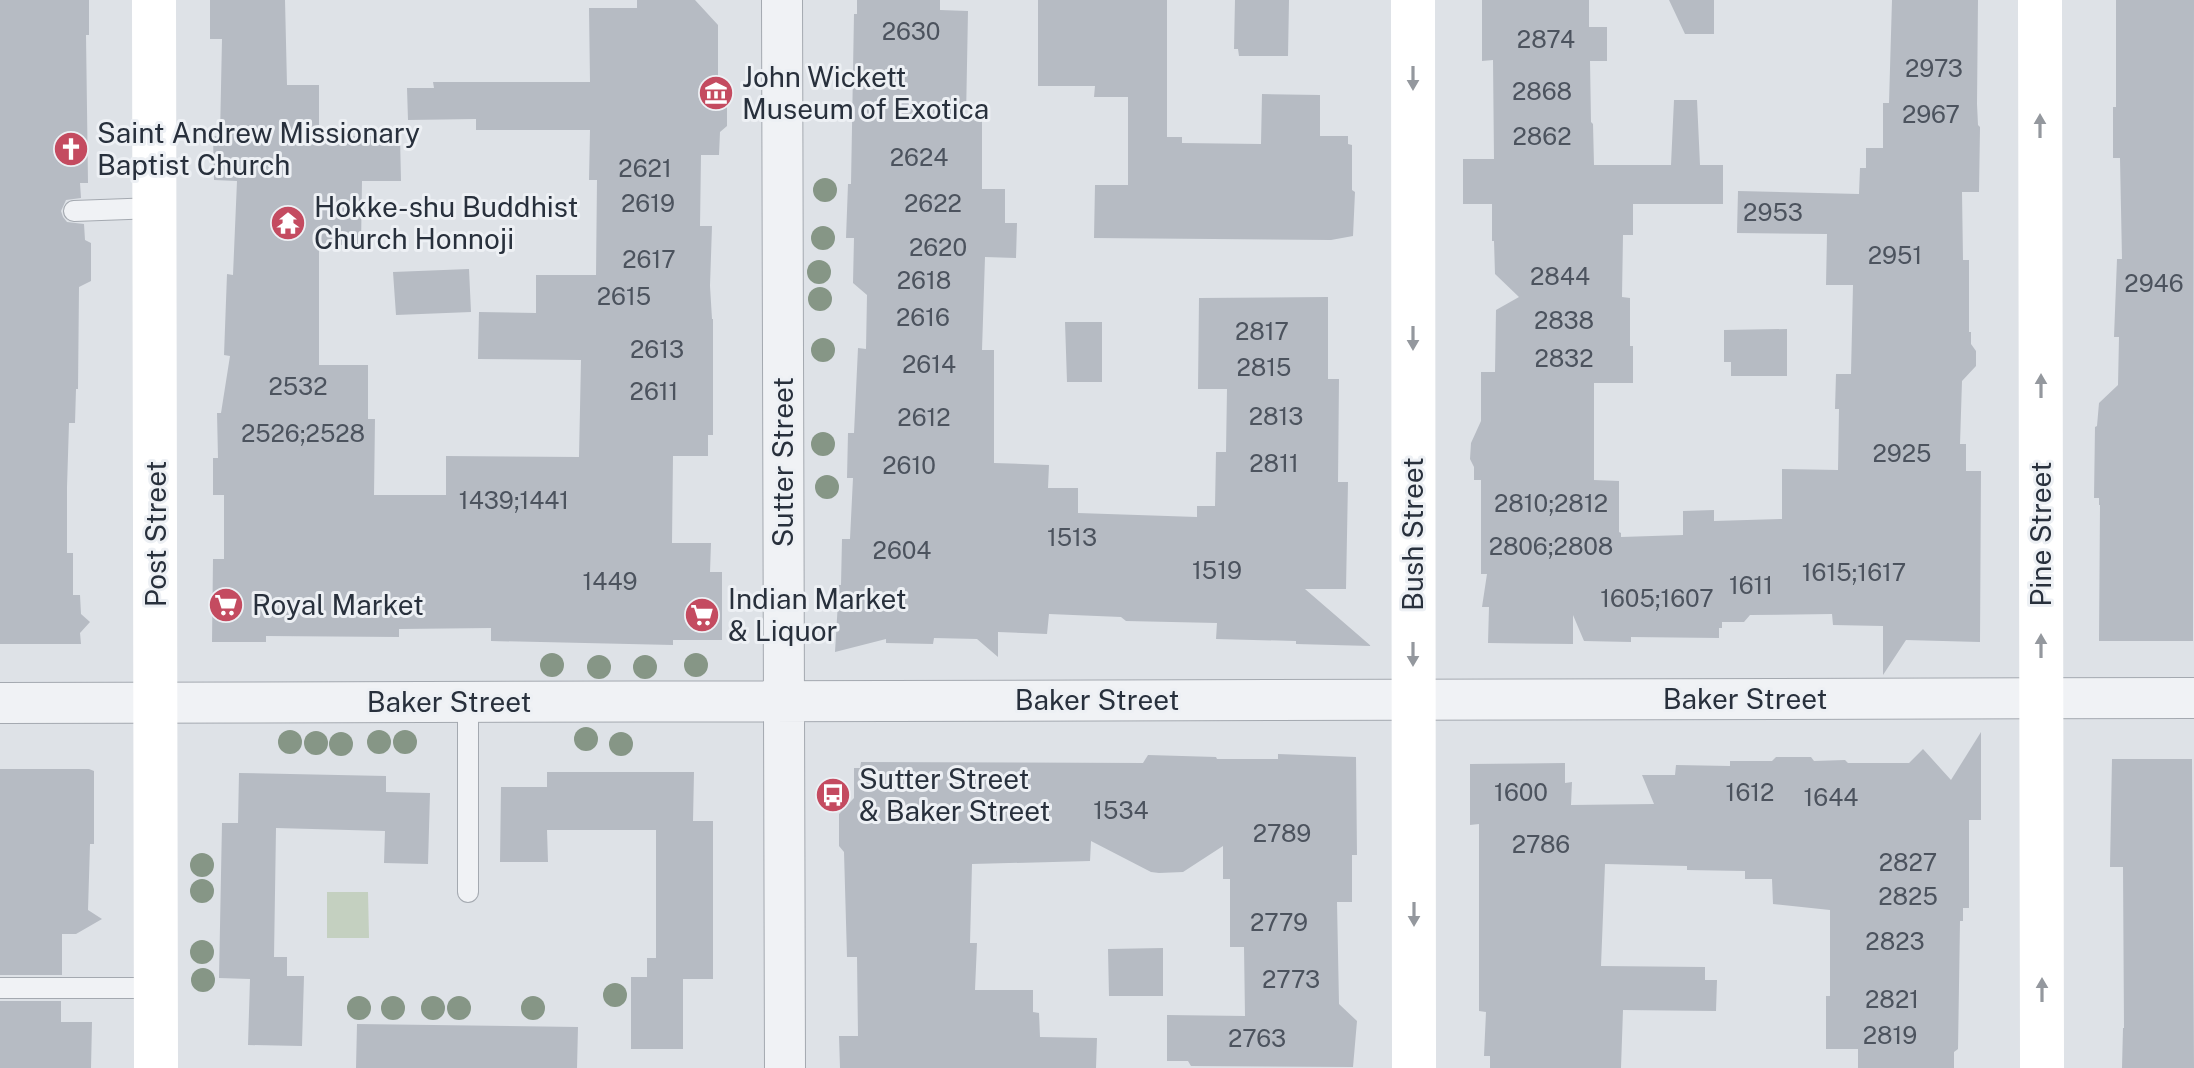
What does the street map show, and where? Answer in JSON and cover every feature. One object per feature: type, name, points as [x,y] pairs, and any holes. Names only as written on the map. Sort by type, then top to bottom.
[{"type":"main road","name":"Post Street","points":[[154,0],[156,1068]]},
{"type":"main road","name":"Bush Street","points":[[1413,0],[1414,1068]]},
{"type":"main road","name":"Pine Street","points":[[2040,0],[2042,1068]]},
{"type":"street","name":"Sutter Street","points":[[782,0],[785,1068]]},
{"type":"street","name":"Baker Street","points":[[0,703],[2194,698]]},
{"type":"lane","points":[[74,211],[155,208]]},
{"type":"lane","points":[[468,702],[468,892]]},
{"type":"lane","points":[[0,988],[156,988]]},
{"type":"green space","points":[[327,892],[368,892],[369,938],[327,938]]},
{"type":"building","points":[[0,0],[89,0],[89,35],[86,35],[88,183],[80,183],[81,198],[66,200],[61,211],[67,222],[84,224],[85,240],[91,243],[91,281],[79,287],[78,389],[75,423],[69,423],[67,487],[67,553],[73,553],[73,595],[80,595],[81,614],[90,622],[80,633],[81,644],[0,644]]},
{"type":"building","points":[[210,0],[285,0],[287,85],[319,85],[319,136],[400,136],[401,181],[362,181],[361,245],[319,245],[319,365],[368,365],[368,419],[375,419],[374,495],[446,495],[446,456],[579,457],[581,360],[478,359],[479,312],[536,313],[536,275],[596,275],[597,180],[589,180],[590,130],[476,130],[476,119],[408,120],[407,88],[434,88],[433,82],[590,82],[589,8],[637,8],[637,0],[695,0],[718,25],[718,83],[727,83],[727,126],[720,132],[719,155],[701,155],[700,226],[712,226],[713,435],[708,435],[708,456],[673,456],[672,543],[711,543],[710,572],[722,572],[722,640],[673,640],[673,645],[491,641],[491,628],[399,629],[399,637],[266,636],[266,642],[212,642],[213,559],[224,559],[224,495],[213,495],[213,458],[218,458],[217,413],[221,413],[230,356],[224,355],[227,274],[233,275],[237,181],[214,180],[213,136],[220,136],[222,39],[210,39]]},
{"type":"building","points":[[857,0],[940,0],[940,10],[968,11],[966,118],[982,119],[982,189],[1005,189],[1005,223],[1017,223],[1016,258],[985,257],[982,350],[994,350],[994,463],[1049,465],[1048,488],[1078,488],[1078,513],[1197,517],[1197,506],[1215,506],[1216,452],[1226,452],[1227,389],[1198,389],[1199,298],[1328,297],[1328,379],[1339,379],[1338,482],[1348,482],[1346,589],[1305,589],[1371,646],[1216,639],[1217,623],[1126,621],[1121,617],[1049,614],[1047,634],[998,632],[998,657],[977,639],[934,638],[933,644],[886,643],[886,639],[835,652],[842,539],[850,539],[853,478],[847,478],[848,433],[854,433],[858,348],[866,349],[867,295],[853,283],[854,238],[846,238],[848,184],[851,184],[854,14],[857,14]]},
{"type":"building","points":[[1038,0],[1167,0],[1167,137],[1182,137],[1182,143],[1261,144],[1262,94],[1320,95],[1320,136],[1348,136],[1348,144],[1352,145],[1352,190],[1355,192],[1353,236],[1331,240],[1094,238],[1095,185],[1128,185],[1128,97],[1094,97],[1095,86],[1038,86]]},
{"type":"building","points":[[1235,0],[1289,0],[1288,56],[1239,56],[1238,49],[1234,49]]},
{"type":"building","points":[[1482,0],[1589,0],[1589,27],[1607,27],[1607,61],[1590,61],[1594,165],[1671,165],[1674,100],[1697,100],[1700,165],[1723,165],[1723,204],[1633,204],[1633,235],[1623,235],[1622,297],[1630,298],[1633,383],[1594,383],[1594,480],[1619,481],[1621,537],[1683,535],[1683,511],[1714,510],[1714,521],[1782,519],[1782,469],[1838,470],[1836,374],[1851,374],[1853,285],[1826,285],[1827,234],[1737,233],[1738,191],[1859,194],[1860,168],[1866,168],[1866,148],[1883,148],[1883,103],[1889,103],[1892,0],[1978,0],[1979,192],[1962,192],[1963,260],[1969,260],[1969,332],[1976,351],[1976,366],[1962,381],[1960,444],[1966,444],[1966,471],[1981,471],[1980,642],[1906,640],[1883,675],[1883,626],[1833,625],[1832,614],[1750,615],[1744,622],[1722,622],[1719,638],[1631,637],[1631,642],[1584,641],[1573,615],[1573,644],[1488,643],[1489,607],[1482,607],[1487,574],[1481,574],[1481,480],[1474,480],[1471,443],[1481,421],[1481,372],[1495,372],[1496,310],[1519,297],[1495,274],[1492,204],[1463,204],[1463,159],[1494,159],[1493,60],[1482,61]]},
{"type":"building","points":[[1669,0],[1714,0],[1714,34],[1685,34]]},
{"type":"building","points":[[2116,0],[2194,0],[2193,641],[2099,641],[2100,505],[2099,498],[2094,498],[2095,427],[2099,403],[2118,385],[2119,337],[2114,337],[2117,259],[2122,259],[2120,158],[2113,158]]},
{"type":"building","points":[[469,269],[471,312],[396,315],[393,272]]},
{"type":"building","points":[[1065,322],[1102,322],[1102,382],[1067,382]]},
{"type":"building","points":[[1787,329],[1787,376],[1731,376],[1731,362],[1724,362],[1724,330]]},
{"type":"building","points":[[1981,732],[1981,820],[1969,820],[1969,908],[1963,908],[1963,921],[1960,921],[1958,1049],[1954,1052],[1954,1068],[1858,1068],[1858,1049],[1826,1049],[1826,996],[1830,996],[1830,910],[1773,904],[1772,879],[1745,879],[1745,871],[1605,864],[1601,966],[1705,967],[1705,980],[1717,980],[1716,1011],[1623,1010],[1621,1068],[1490,1068],[1490,1056],[1484,1056],[1486,1012],[1479,1011],[1479,824],[1470,825],[1470,764],[1565,763],[1565,783],[1572,782],[1571,805],[1654,804],[1642,775],[1675,775],[1676,765],[1730,766],[1730,761],[1772,761],[1776,757],[1811,757],[1814,761],[1845,760],[1848,763],[1909,763],[1923,749],[1951,780]]},
{"type":"building","points":[[1278,754],[1356,757],[1357,855],[1352,855],[1352,902],[1337,902],[1339,1004],[1357,1021],[1353,1067],[1191,1066],[1188,1061],[1167,1061],[1167,1015],[1245,1016],[1244,947],[1230,947],[1230,879],[1223,879],[1223,846],[1183,872],[1159,873],[1151,872],[1091,841],[1090,861],[972,864],[970,943],[977,943],[975,990],[1033,990],[1033,1012],[1039,1013],[1040,1037],[1097,1038],[1096,1068],[840,1068],[839,1036],[858,1036],[857,957],[847,957],[844,852],[839,846],[839,814],[854,798],[854,768],[860,768],[861,762],[1143,763],[1148,755],[1278,759]]},
{"type":"building","points":[[2112,759],[2192,759],[2194,1068],[2122,1068],[2123,867],[2110,867]]},
{"type":"building","points":[[0,769],[94,771],[94,844],[90,844],[88,910],[102,919],[76,934],[62,934],[62,975],[0,975]]},
{"type":"building","points":[[547,772],[694,772],[693,821],[713,821],[713,979],[683,979],[683,1049],[631,1049],[631,977],[647,977],[647,958],[656,958],[656,830],[547,830],[548,862],[500,862],[501,787],[547,787]]},
{"type":"building","points":[[239,773],[386,776],[386,792],[430,793],[428,864],[384,863],[385,831],[276,828],[274,957],[287,957],[287,976],[304,976],[302,1046],[248,1045],[250,979],[219,978],[222,823],[238,823]]},
{"type":"building","points":[[1163,948],[1163,996],[1109,996],[1108,949]]},
{"type":"building","points":[[0,1001],[61,1001],[61,1022],[92,1022],[91,1068],[0,1068]]},
{"type":"building","points":[[357,1024],[578,1027],[577,1068],[356,1068]]},
{"type":"place","name":"John Wickett Museum of Exotica","points":[[716,93]]},
{"type":"place","name":"Saint Andrew Missionary Baptist Church","points":[[71,149]]},
{"type":"place","name":"Hokke-shu Buddhist Church Honnoji","points":[[288,223]]},
{"type":"place","name":"Royal Market","points":[[226,605]]},
{"type":"place","name":"Indian Market & Liquor","points":[[702,615]]},
{"type":"place","name":"Sutter Street & Baker Street","points":[[833,795]]}]
